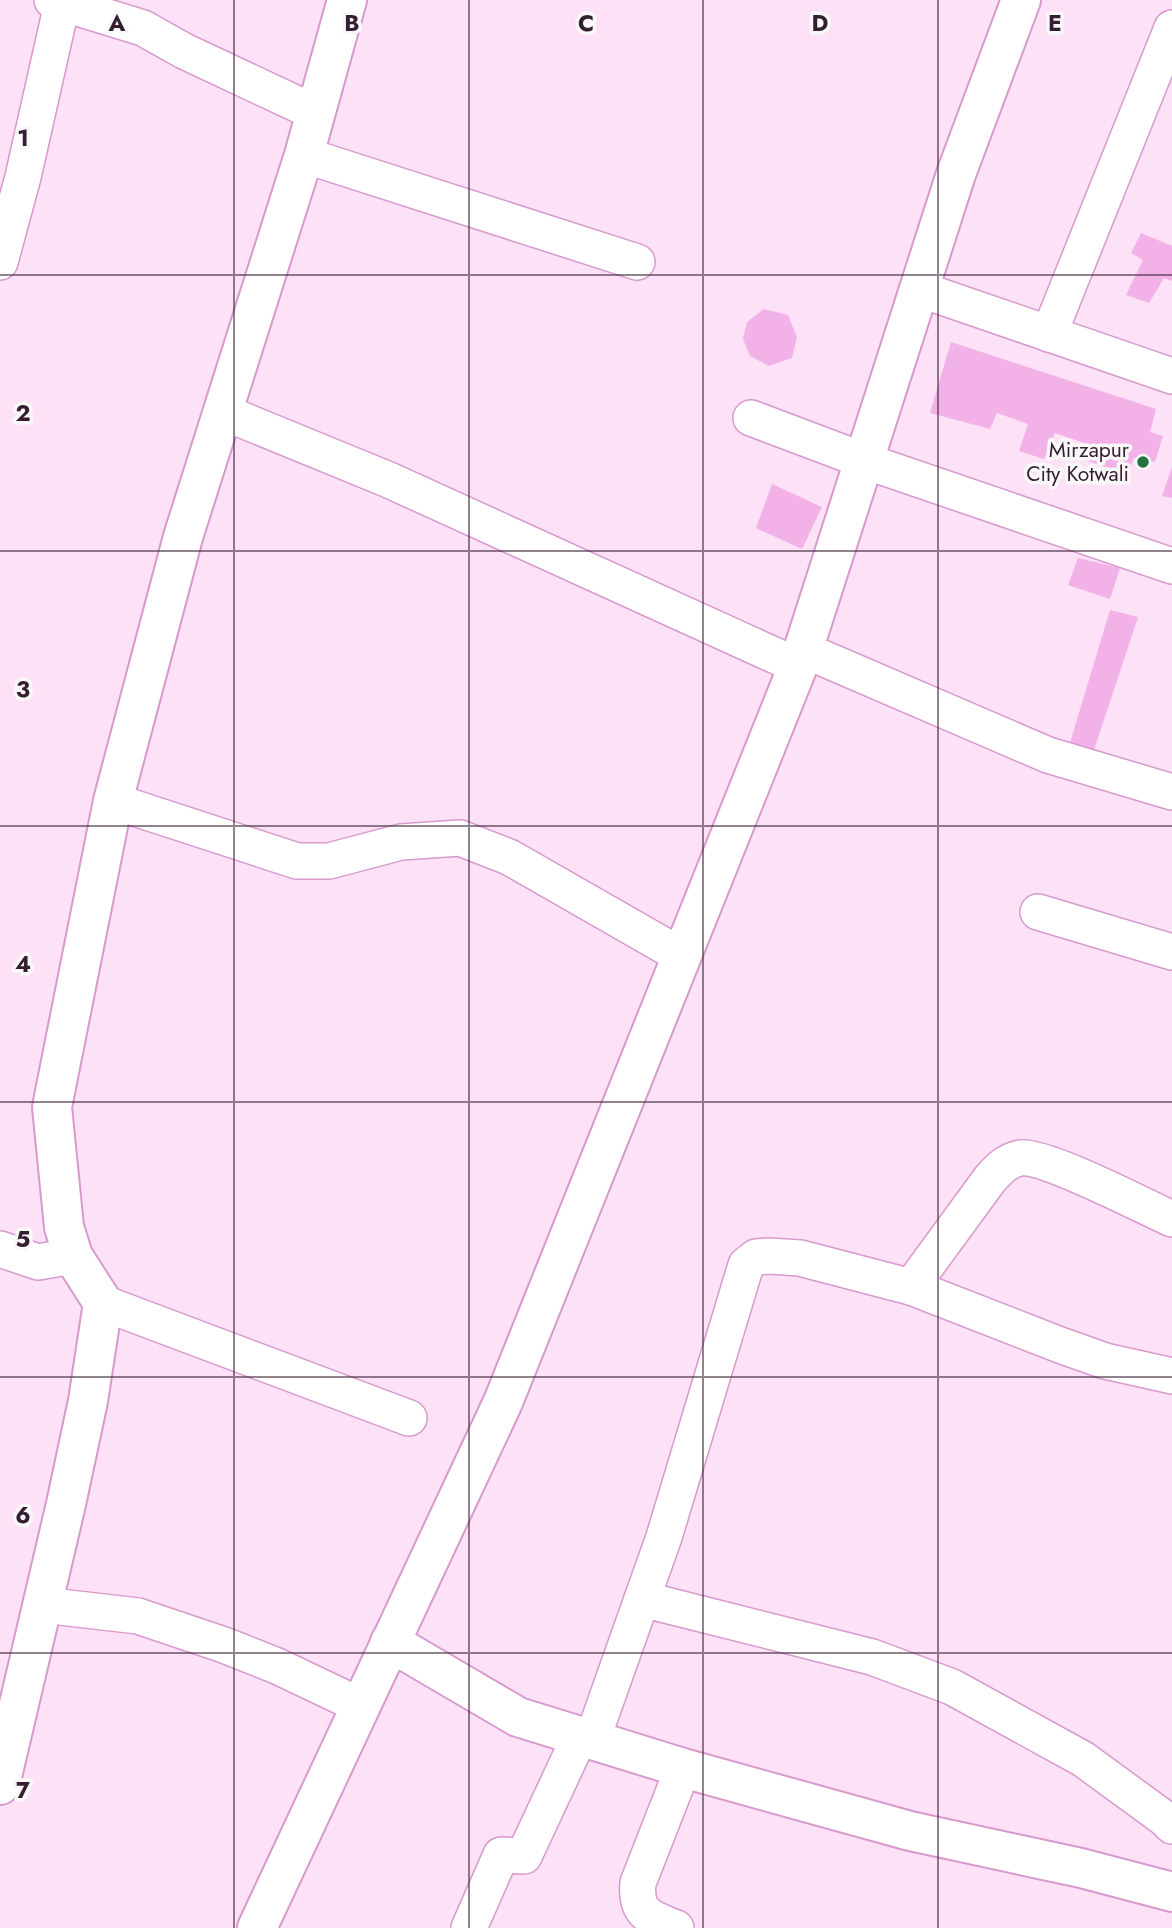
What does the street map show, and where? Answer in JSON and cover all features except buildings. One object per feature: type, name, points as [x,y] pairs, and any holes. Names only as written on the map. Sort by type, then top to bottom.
[{"type":"street","points":[[257,1928],[503,1402],[801,658],[956,174],[1021,0]]},
{"type":"street","points":[[0,262],[23,177],[57,2],[143,28],[184,51],[316,113]]},
{"type":"street","points":[[342,2],[304,155],[183,537],[113,802],[52,1107],[64,1227],[73,1256],[103,1303],[409,1418]]},
{"type":"street","points":[[1049,334],[1172,28]]},
{"type":"street","points":[[304,155],[637,262]]},
{"type":"street","points":[[919,289],[1172,376]]},
{"type":"street","points":[[223,412],[389,480],[801,658],[1048,755],[1172,792]]},
{"type":"street","points":[[751,418],[865,461],[1172,566]]},
{"type":"street","points":[[113,802],[297,861],[329,861],[401,842],[460,838],[509,857],[682,956]]},
{"type":"street","points":[[1038,912],[1172,952]]},
{"type":"street","points":[[912,1287],[990,1179],[1005,1163],[1023,1157],[1050,1163],[1172,1219]]},
{"type":"street","points":[[0,1249],[38,1262],[73,1256]]},
{"type":"street","points":[[469,1928],[501,1855],[524,1856],[586,1738],[664,1537],[746,1265],[756,1257],[800,1258],[912,1287],[1105,1361],[1172,1376]]},
{"type":"street","points":[[0,1785],[88,1401],[103,1303]]},
{"type":"street","points":[[642,1599],[872,1657],[952,1687],[1083,1759],[1172,1826]]},
{"type":"street","points":[[43,1605],[138,1616],[224,1645],[361,1706]]},
{"type":"street","points":[[390,1642],[518,1717],[683,1768],[910,1831],[1081,1868],[1172,1892]]},
{"type":"street","points":[[676,1928],[649,1917],[637,1898],[638,1883],[683,1768]]},
{"type":"place","name":"Mirzapur City Kotwali","points":[[1143,462]]}]
